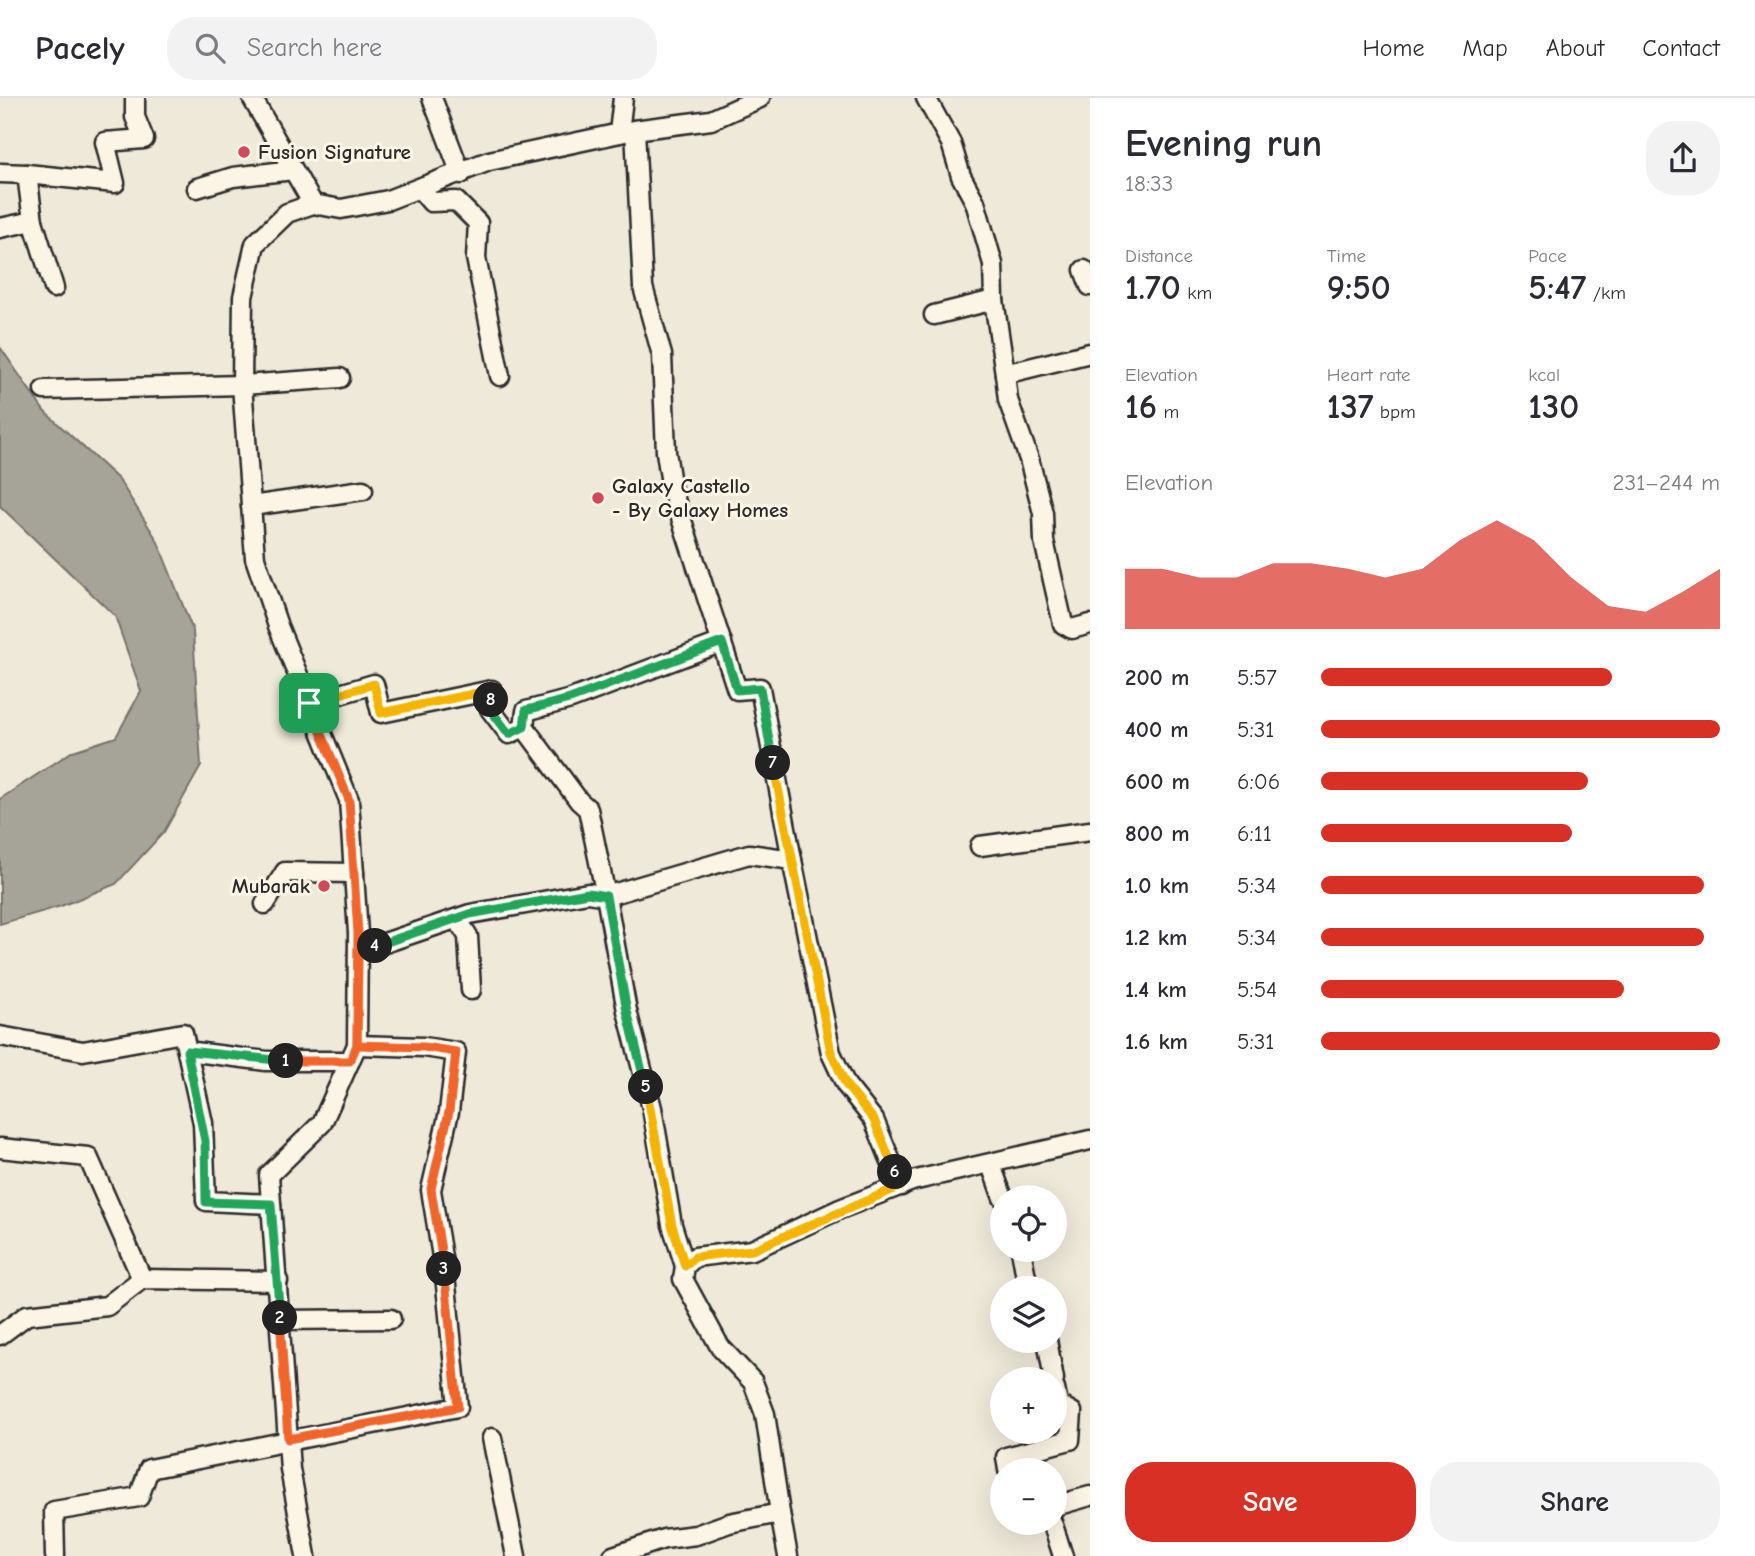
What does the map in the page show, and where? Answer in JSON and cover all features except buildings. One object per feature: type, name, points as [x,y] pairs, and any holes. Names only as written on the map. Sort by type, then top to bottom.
[{"type":"street","points":[[0,173],[115,183],[105,142],[144,139],[135,117],[135,98]]},
{"type":"street","points":[[252,98],[313,204]]},
{"type":"street","points":[[432,98],[461,174]]},
{"type":"street","points":[[623,98],[643,287],[662,355],[666,452],[672,490],[737,690],[760,688],[831,1052],[846,1085],[874,1120],[901,1186]]},
{"type":"street","points":[[306,1556],[288,1439],[269,1175],[322,1123],[354,1053],[358,951],[349,800],[278,626],[255,558],[242,385],[243,297],[255,244],[287,214],[313,204],[341,209],[388,201],[489,161],[627,132],[711,120],[760,98]]},
{"type":"street","points":[[926,98],[951,144],[961,176],[975,202],[987,235],[993,264],[994,300],[1008,400],[1029,459],[1043,513],[1044,541],[1063,624],[1072,629],[1090,624]]},
{"type":"street","points":[[197,188],[233,177],[293,170]]},
{"type":"street","points":[[27,174],[33,221],[54,288]]},
{"type":"street","points":[[419,190],[431,202],[456,201],[478,223],[476,258],[500,376]]},
{"type":"street","points":[[0,228],[33,221]]},
{"type":"street","points":[[934,315],[994,300]]},
{"type":"street","points":[[1005,374],[1090,353]]},
{"type":"street","points":[[44,390],[242,385],[340,378]]},
{"type":"street","points":[[251,506],[363,490]]},
{"type":"street","points":[[722,642],[570,699],[526,710],[524,727],[579,801],[588,809],[627,1011],[652,1108],[665,1194],[677,1246],[685,1266],[683,1279],[720,1346],[753,1382],[765,1414],[788,1556]]},
{"type":"street","points":[[309,703],[374,684],[381,713],[492,690],[490,709],[509,734],[524,727]]},
{"type":"street","points":[[980,846],[1090,831]]},
{"type":"street","points":[[358,951],[457,919],[530,902],[588,893],[606,896],[749,854],[792,860]]},
{"type":"street","points":[[265,904],[285,872],[354,873]]},
{"type":"street","points":[[457,919],[468,936],[471,990]]},
{"type":"street","points":[[0,1036],[83,1052],[183,1033],[205,1141],[206,1202],[271,1204]]},
{"type":"street","points":[[55,1556],[54,1511],[139,1497],[149,1469],[458,1407],[445,1275],[431,1189],[449,1112],[456,1052],[424,1047],[266,1061],[187,1051]]},
{"type":"street","points":[[685,1266],[695,1257],[752,1250],[901,1186],[1090,1140]]},
{"type":"street","points":[[0,1148],[88,1157],[142,1279]]},
{"type":"street","points":[[991,1165],[998,1185]]},
{"type":"street","points":[[0,1335],[27,1315],[107,1306],[142,1279],[278,1282]]},
{"type":"street","points":[[281,1320],[391,1319]]},
{"type":"street","points":[[1067,1409],[1072,1412],[1070,1440],[1067,1441]]},
{"type":"street","points":[[492,1438],[516,1556]]},
{"type":"street","points":[[1006,1458],[1055,1444]]},
{"type":"street","points":[[1067,1503],[1090,1496]]},
{"type":"street","points":[[613,1556],[664,1539],[696,1535],[729,1523],[780,1513]]},
{"type":"street","points":[[1056,1535],[1063,1556]]},
{"type":"shaded area","points":[[0,347],[44,411],[119,480],[157,540],[193,631],[201,766],[164,832],[116,884],[61,906],[0,924],[0,799],[73,751],[116,737],[141,691],[115,616],[0,506]]},
{"type":"place","name":"Fusion Signature","points":[[244,152]]},
{"type":"place","name":"Galaxy Castello - By Galaxy Homes","points":[[598,498]]},
{"type":"place","name":"Mubarak","points":[[324,886]]},
{"type":"route","points":[[309,703],[349,800],[358,933],[357,1045],[350,1061],[266,1061],[187,1051],[205,1141],[206,1202],[271,1204],[288,1439],[458,1407],[445,1275],[431,1189],[449,1112],[456,1052],[424,1047],[357,1045],[358,951],[470,914],[588,893],[606,896],[627,1011],[652,1108],[663,1183],[677,1246],[685,1266],[695,1257],[722,1251],[752,1250],[782,1234],[814,1224],[840,1209],[901,1186],[874,1120],[846,1085],[831,1052],[782,818],[760,688],[737,690],[722,642],[570,699],[526,710],[524,727],[509,734],[490,709],[492,690],[381,713],[374,684],[309,703]]}]
